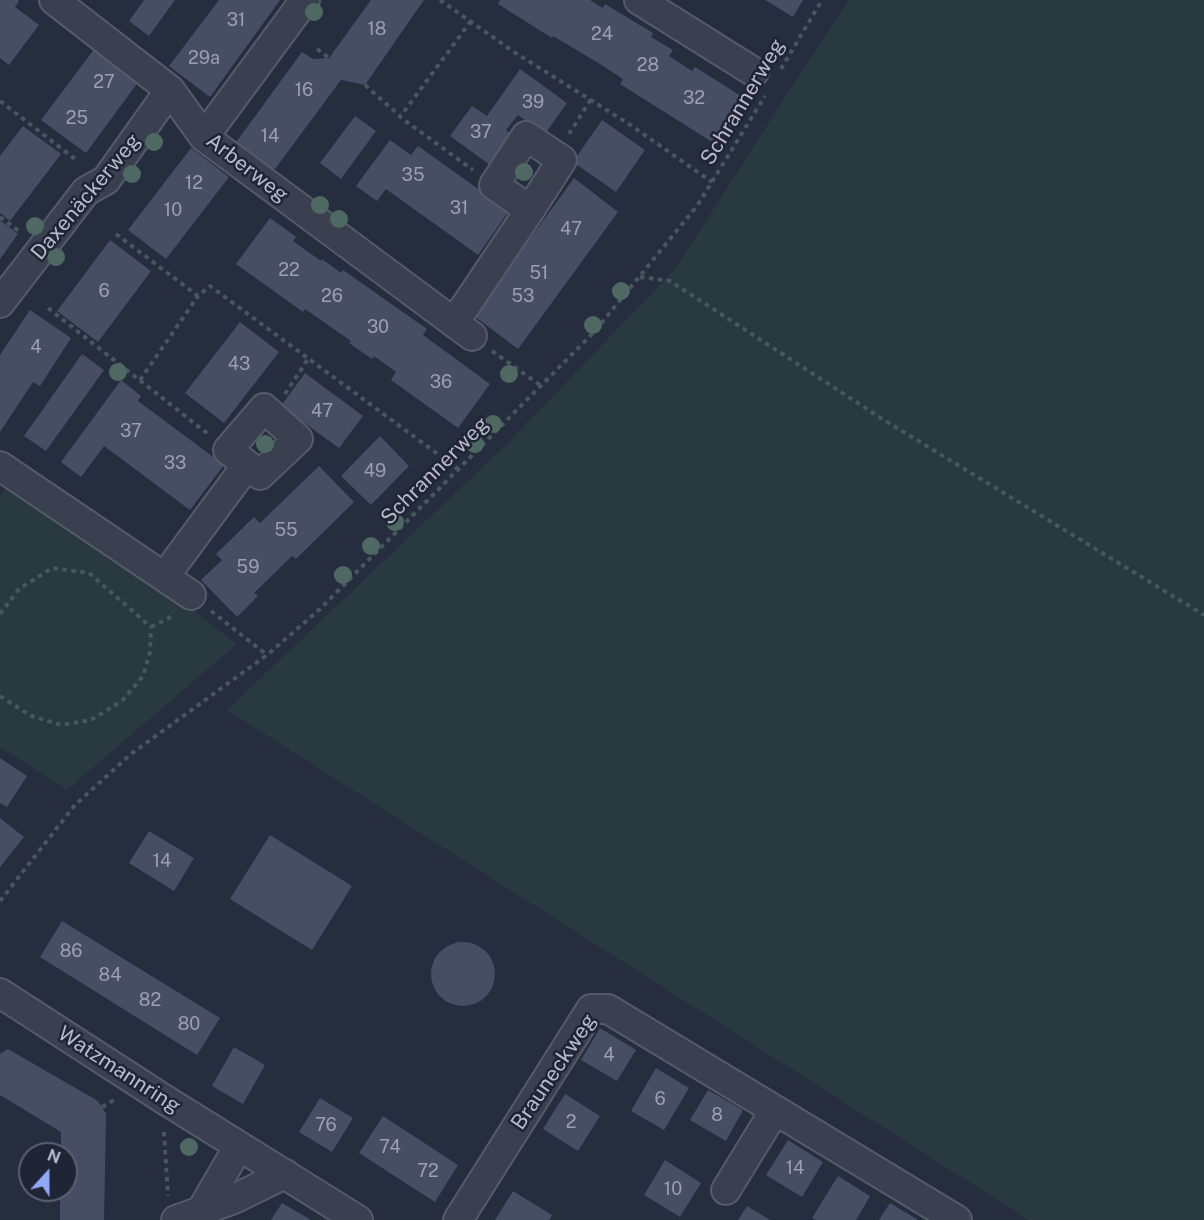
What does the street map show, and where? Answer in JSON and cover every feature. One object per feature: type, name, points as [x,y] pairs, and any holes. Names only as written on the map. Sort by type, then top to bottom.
[{"type":"street","name":"Arberweg","points":[[54,0],[170,90],[204,137],[463,330]]},
{"type":"street","points":[[204,137],[305,0]]},
{"type":"street","points":[[639,0],[766,79]]},
{"type":"street","name":"Daxenäckerweg","points":[[0,303],[86,192],[106,180],[170,90]]},
{"type":"street","points":[[463,330],[530,210],[562,160],[526,136],[494,185],[530,210]]},
{"type":"street","points":[[165,576],[238,458],[264,408],[298,439],[260,475],[238,458]]},
{"type":"street","points":[[0,466],[190,595]]},
{"type":"street","name":"Watzmannring","points":[[0,993],[162,1098],[358,1220]]},
{"type":"street","name":"Brauneckweg","points":[[458,1220],[591,1009],[608,1009],[956,1220]]},
{"type":"street","points":[[726,1190],[775,1110]]},
{"type":"street","points":[[182,1210],[239,1146]]},
{"type":"street","points":[[182,1210],[234,1199],[285,1174]]},
{"type":"path","points":[[440,0],[514,52],[591,99],[712,182]]},
{"type":"path","name":"Schrannerweg","points":[[0,901],[75,805],[131,754],[267,655],[320,609],[594,332],[697,206],[766,79],[822,0]]},
{"type":"path","points":[[400,117],[471,21]]},
{"type":"path","points":[[317,49],[329,58]]},
{"type":"path","points":[[364,85],[400,117],[494,185]]},
{"type":"path","points":[[556,155],[591,99]]},
{"type":"path","points":[[0,101],[75,159]]},
{"type":"path","points":[[0,217],[23,235]]},
{"type":"path","points":[[116,234],[198,296]]},
{"type":"path","points":[[639,277],[670,281],[884,420],[1204,615]]},
{"type":"path","points":[[140,380],[198,296],[210,286],[458,469]]},
{"type":"path","points":[[48,308],[238,458]]},
{"type":"path","points":[[463,330],[540,385]]},
{"type":"path","points":[[271,414],[308,359]]},
{"type":"path","points":[[0,614],[19,589],[52,568],[90,573],[152,627],[150,652],[143,676],[122,701],[91,720],[61,725],[31,716],[0,696]]},
{"type":"path","points":[[190,595],[267,655]]},
{"type":"path","points":[[162,1098],[182,1210]]},
{"type":"shaded area","points":[[849,0],[1204,0],[1204,1220],[1029,1220],[227,710],[508,443],[676,268]]},
{"type":"shaded area","points":[[9,480],[176,597],[237,644],[67,790],[0,747],[0,497]]},
{"type":"building","points":[[0,0],[18,0],[15,7],[39,25],[9,65],[0,58]]},
{"type":"building","points":[[144,0],[175,0],[149,36],[129,21]]},
{"type":"building","points":[[219,0],[280,0],[210,97],[169,66]]},
{"type":"building","points":[[371,0],[424,0],[365,85],[341,80],[272,173],[234,145],[302,52],[313,59],[329,58]]},
{"type":"building","points":[[500,0],[590,0],[603,8],[605,4],[653,33],[651,37],[673,50],[669,56],[692,71],[695,67],[749,101],[720,147],[620,84],[623,79],[600,64],[553,36],[552,38],[498,4]]},
{"type":"building","points":[[765,0],[803,0],[793,17]]},
{"type":"building","points":[[95,48],[139,81],[86,153],[41,120]]},
{"type":"building","points":[[520,69],[567,103],[545,134],[518,115],[506,130],[512,135],[490,165],[450,136],[472,106],[487,116]]},
{"type":"building","points":[[355,116],[376,131],[341,179],[320,163]]},
{"type":"building","points":[[602,120],[645,150],[616,192],[573,162]]},
{"type":"building","points":[[23,126],[61,154],[10,221],[0,213],[0,156]]},
{"type":"building","points":[[390,140],[411,155],[418,146],[509,211],[478,255],[386,189],[377,201],[356,186]]},
{"type":"building","points":[[191,148],[229,177],[166,259],[128,230]]},
{"type":"building","points":[[574,178],[618,212],[518,349],[474,316]]},
{"type":"building","points":[[270,218],[296,237],[293,241],[321,261],[322,259],[341,273],[343,270],[427,329],[423,335],[490,384],[458,428],[391,380],[396,372],[374,356],[372,359],[349,343],[351,341],[305,309],[303,312],[236,264]]},
{"type":"building","points":[[0,220],[18,234],[0,259]]},
{"type":"building","points":[[110,240],[151,271],[98,342],[57,311]]},
{"type":"building","points":[[30,310],[71,338],[40,386],[33,382],[0,432],[0,355]]},
{"type":"building","points":[[240,322],[279,352],[224,423],[185,393]]},
{"type":"building","points":[[82,354],[104,370],[46,451],[24,436]]},
{"type":"building","points":[[305,373],[363,416],[339,448],[281,406]]},
{"type":"building","points":[[121,380],[141,396],[138,401],[224,465],[190,510],[104,446],[81,477],[61,462]]},
{"type":"building","points":[[380,436],[409,466],[371,505],[341,476]]},
{"type":"building","points":[[319,466],[354,502],[296,559],[292,556],[254,593],[258,596],[237,617],[201,580],[222,560],[216,554],[254,517],[260,523]]},
{"type":"building","points":[[0,758],[27,776],[7,807],[0,803]]},
{"type":"building","points":[[0,818],[24,837],[0,867]]},
{"type":"building","points":[[149,831],[194,858],[174,891],[129,863]]},
{"type":"building","points":[[270,835],[352,886],[312,950],[230,899]]},
{"type":"building","points":[[62,921],[220,1018],[197,1055],[40,957]]},
{"type":"building","points":[[457,942],[469,942],[486,951],[493,962],[495,974],[493,986],[486,997],[469,1006],[457,1006],[445,1001],[436,992],[431,980],[431,968],[436,956],[445,947]]},
{"type":"building","points":[[600,1028],[636,1050],[617,1081],[581,1060]]},
{"type":"building","points":[[234,1047],[265,1065],[243,1104],[212,1086]]},
{"type":"building","points":[[8,1049],[98,1101],[106,1114],[104,1220],[60,1220],[60,1202],[78,1202],[78,1142],[61,1142],[61,1132],[0,1095],[0,1054]]},
{"type":"building","points":[[656,1068],[689,1088],[664,1130],[631,1111]]},
{"type":"building","points":[[708,1090],[743,1110],[726,1141],[690,1120]]},
{"type":"building","points":[[565,1094],[600,1116],[578,1151],[543,1129]]},
{"type":"building","points":[[320,1098],[353,1118],[332,1152],[299,1132]]},
{"type":"building","points":[[383,1116],[458,1165],[435,1202],[359,1153]]},
{"type":"building","points":[[788,1140],[823,1162],[802,1197],[766,1175]]},
{"type":"building","points":[[665,1160],[701,1183],[680,1217],[644,1195]]},
{"type":"building","points":[[838,1176],[870,1196],[856,1220],[816,1220],[812,1218]]},
{"type":"building","points":[[513,1191],[552,1215],[549,1220],[495,1220]]},
{"type":"building","points":[[282,1203],[311,1220],[271,1220]]},
{"type":"building","points":[[890,1203],[918,1220],[879,1220]]},
{"type":"building","points":[[747,1206],[770,1220],[738,1220]]}]
